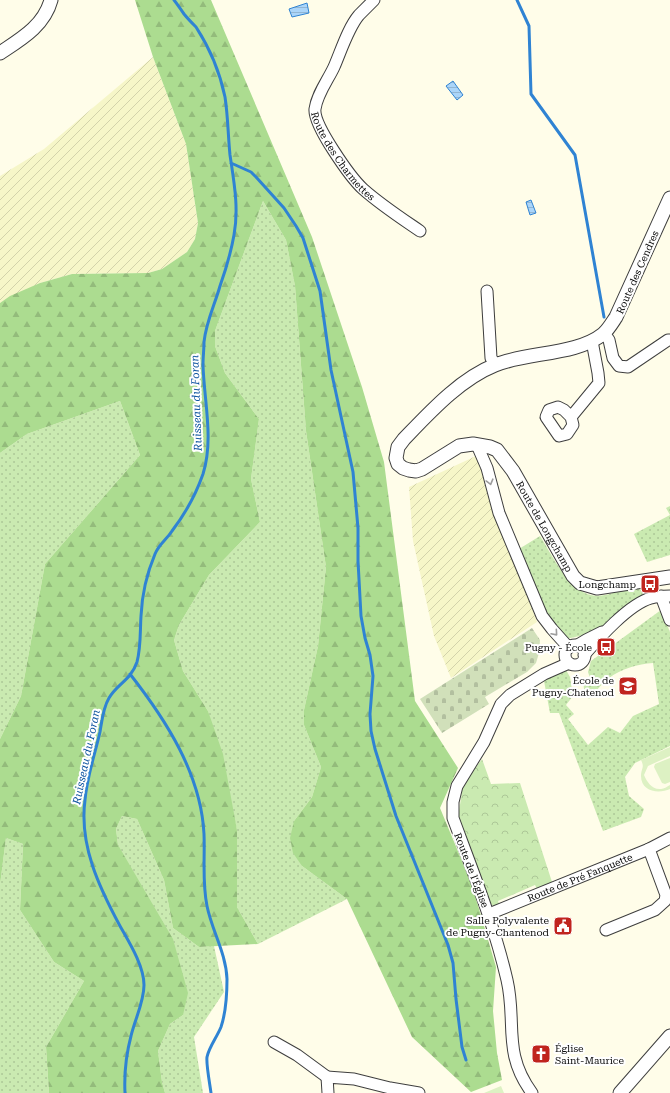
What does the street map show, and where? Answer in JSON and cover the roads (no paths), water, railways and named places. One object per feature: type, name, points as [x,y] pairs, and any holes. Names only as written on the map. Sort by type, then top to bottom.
[{"type":"street","points":[[0,53],[35,28],[48,10],[51,0]]},
{"type":"street","name":"Route des Charmettes","points":[[374,0],[358,16],[348,34],[315,110],[317,120],[326,138],[362,188],[420,231]]},
{"type":"street","name":"Route des Cendres","points":[[477,445],[466,444],[460,446],[428,466],[416,470],[403,468],[398,464],[396,458],[398,447],[404,439],[457,388],[496,365],[518,358],[578,346],[592,341],[604,333],[616,317],[670,198]]},
{"type":"street","points":[[487,291],[491,358],[496,365]]},
{"type":"street","points":[[604,333],[609,340],[612,358],[619,366],[628,367],[670,340]]},
{"type":"street","points":[[571,417],[599,383],[592,341]]},
{"type":"street","points":[[477,445],[487,468],[499,513],[542,616],[570,653],[575,665],[581,663],[584,655],[606,631],[630,610],[650,598],[665,596],[670,620]]},
{"type":"street","name":"Route de Longchamp","points":[[477,445],[498,450],[513,471],[573,576],[580,583],[597,588],[670,577]]},
{"type":"street","points":[[570,653],[586,640],[606,631]]},
{"type":"street","points":[[570,653],[582,649],[584,655]]},
{"type":"street","name":"Route de l'Église","points":[[532,1093],[516,1064],[511,1033],[507,982],[489,914],[452,812],[454,795],[457,786],[462,775],[484,742],[501,704],[510,695],[544,674],[570,653]]},
{"type":"street","name":"Route de Pré Fanquette","points":[[489,914],[649,849],[670,838]]},
{"type":"street","points":[[606,930],[655,910],[665,900],[666,895],[649,849]]},
{"type":"street","points":[[620,1093],[670,1036]]},
{"type":"street","points":[[274,1042],[297,1055],[327,1077],[354,1079],[390,1088],[419,1093]]},
{"type":"street","points":[[327,1077],[328,1093]]},
{"type":"water","points":[[307,3],[309,13],[292,17],[289,9]]},
{"type":"water","points":[[453,81],[463,95],[457,100],[446,86]]},
{"type":"water","points":[[531,200],[536,213],[530,215],[526,202]]},
{"type":"waterway","name":"Ruisseau du Foran","points":[[125,1093],[127,1057],[131,1036],[143,998],[144,985],[142,970],[139,962],[112,911],[92,865],[85,833],[84,817],[86,791],[105,706],[112,693],[128,678],[137,662],[140,645],[142,600],[152,561],[159,547],[186,511],[203,474],[208,447],[208,420],[203,365],[204,342],[209,320],[230,254],[236,215],[227,111],[223,88],[214,60],[201,35],[174,0]]},
{"type":"waterway","points":[[517,0],[529,26],[531,94],[575,155],[604,317]]},
{"type":"waterway","points":[[231,163],[251,172],[284,208],[303,238],[320,291],[331,370],[353,472],[358,528],[361,616],[373,676],[370,714],[371,731],[375,749],[396,816],[448,945],[453,963],[462,1047],[466,1060]]},
{"type":"waterway","points":[[130,674],[156,710],[179,749],[189,769],[201,812],[204,834],[205,897],[209,915],[222,951],[227,979],[226,1003],[223,1021],[207,1057],[211,1093]]},
{"type":"place","name":"Longchamp","points":[[650,584]]},
{"type":"place","name":"Pugny - École","points":[[606,647]]},
{"type":"place","name":"École de Pugny-Chatenod","points":[[628,686]]},
{"type":"place","name":"Salle Polyvalente de Pugny-Chantenod","points":[[563,926]]},
{"type":"place","name":"Église Saint-Maurice","points":[[541,1054]]}]
